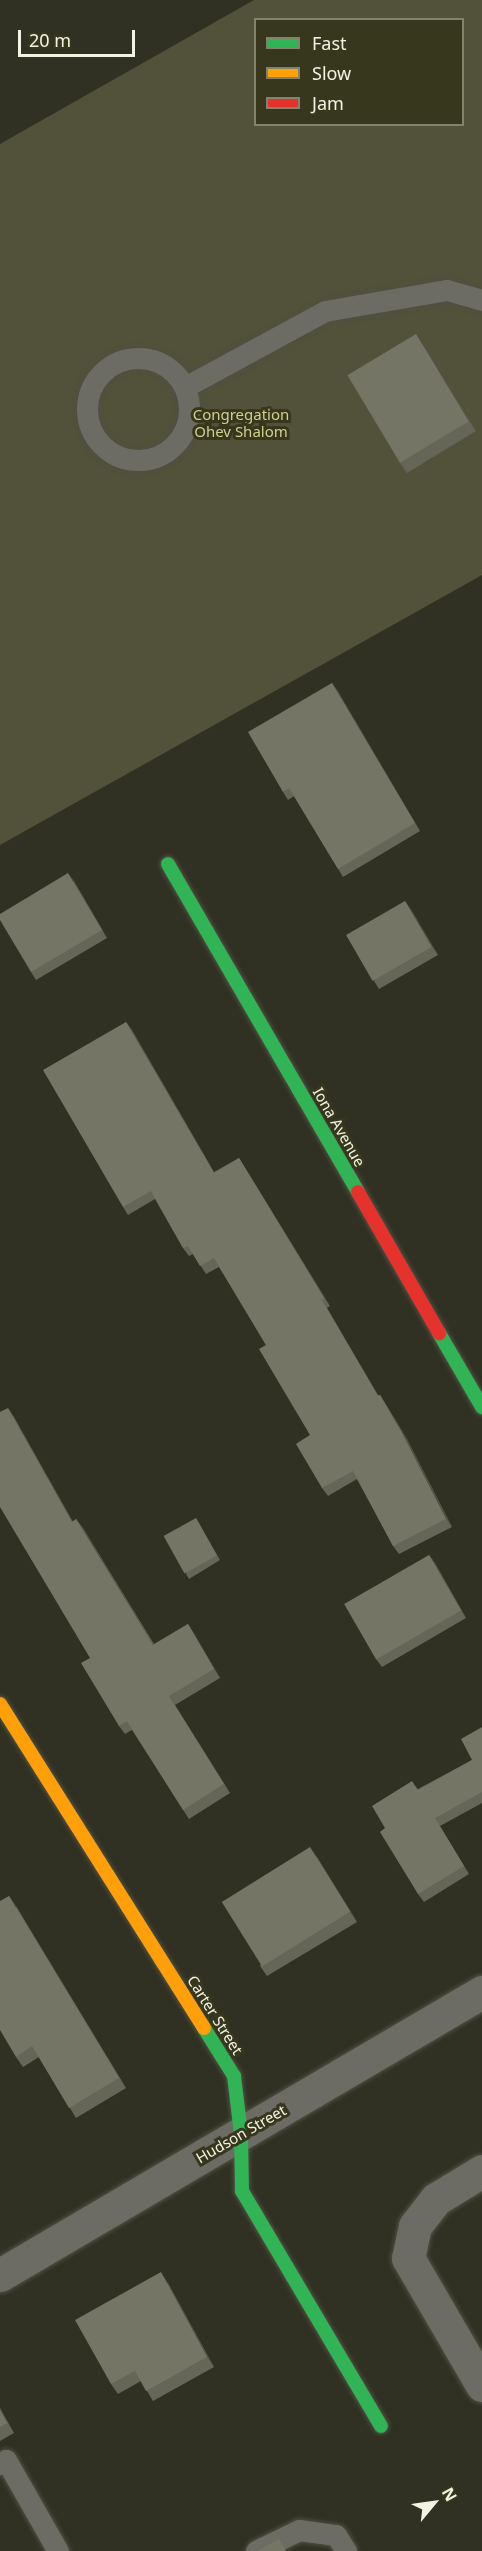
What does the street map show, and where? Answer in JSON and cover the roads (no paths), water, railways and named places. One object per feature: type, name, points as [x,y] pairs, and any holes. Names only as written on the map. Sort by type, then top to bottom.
[{"type":"street","name":"Iona Avenue","points":[[168,864],[482,1407]]},
{"type":"street","name":"Carter Street","points":[[0,1704],[234,2076],[241,2134],[242,2191],[381,2426]]},
{"type":"street","name":"Hudson Street","points":[[0,2275],[482,1992]]},
{"type":"street","points":[[482,2171],[435,2199],[415,2226],[408,2258],[482,2385]]},
{"type":"lane","points":[[184,387],[325,311],[447,290],[482,300]]},
{"type":"lane","points":[[132,358],[148,359],[163,364],[176,374],[184,387],[189,404],[187,422],[181,438],[168,450],[144,459],[119,456],[104,447],[93,433],[88,417],[88,399],[98,378],[117,362],[132,358]]},
{"type":"lane","points":[[0,2464],[6,2460],[58,2551]]},
{"type":"lane","points":[[256,2551],[299,2529],[336,2535],[346,2551]]},
{"type":"park label","name":"Congregation Ohev Shalom","points":[[241,422]]}]
